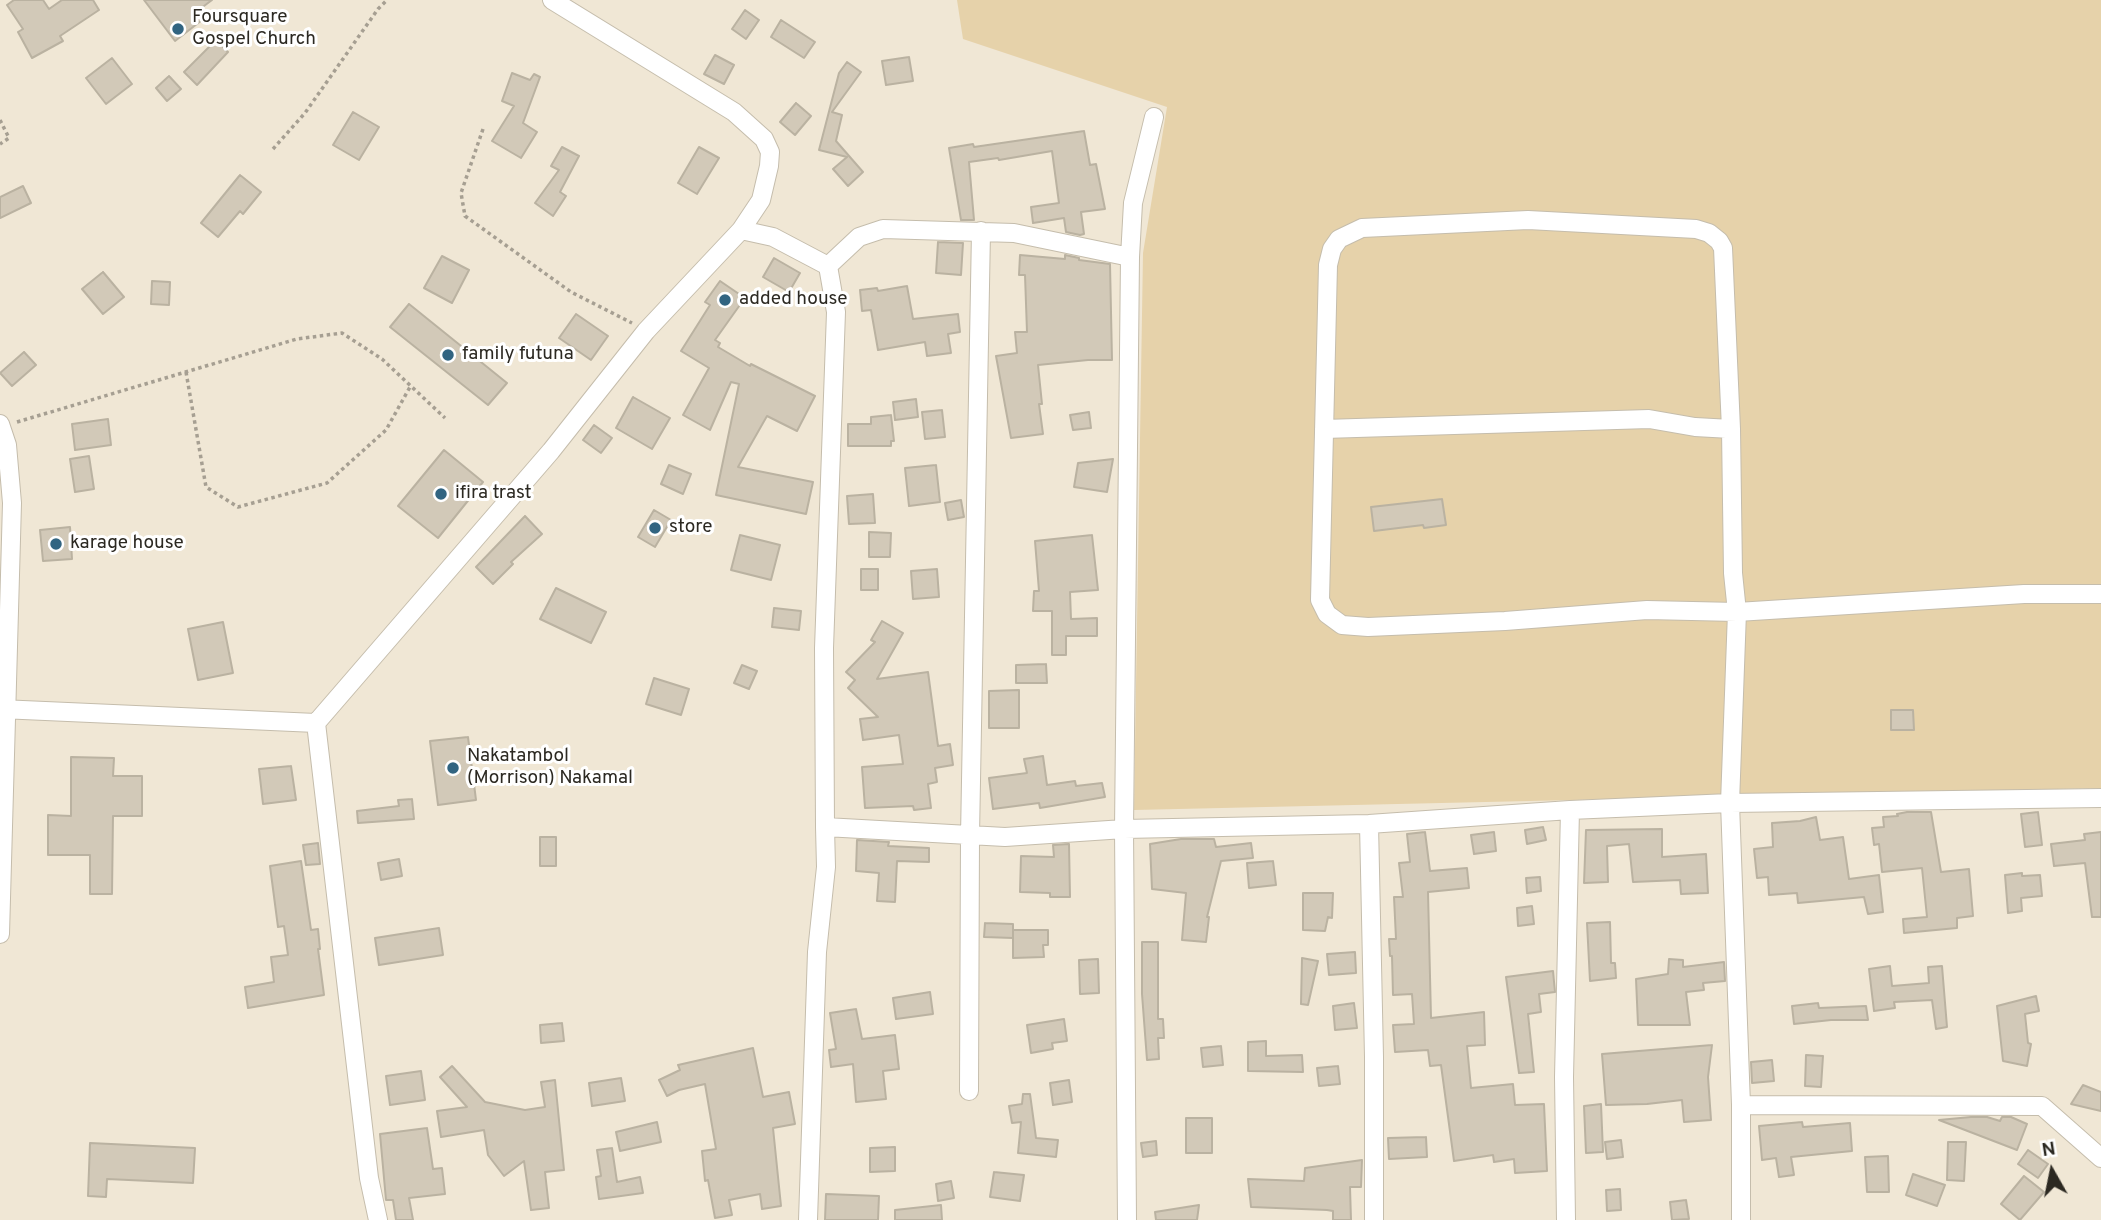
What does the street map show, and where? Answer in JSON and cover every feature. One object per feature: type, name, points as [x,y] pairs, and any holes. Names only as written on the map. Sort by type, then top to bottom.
[{"type":"street","points":[[378,1220],[369,1178],[316,723],[551,451],[646,331],[741,230],[761,200],[769,166],[770,152],[764,139],[734,112],[552,0]]},
{"type":"street","points":[[1127,1220],[1124,829],[1130,257],[1133,203],[1154,117]]},
{"type":"street","points":[[1741,1220],[1741,1105],[1730,803],[1737,612],[1733,572],[1731,429],[1723,248],[1719,240],[1696,229],[1528,220],[1362,228],[1339,239],[1332,249],[1328,265],[1320,600],[1327,614],[1342,625],[1368,627],[1505,621],[1647,610],[1737,612],[2024,594],[2101,594]]},
{"type":"street","points":[[828,266],[859,237],[883,229],[1014,233],[1130,257]]},
{"type":"street","points":[[741,230],[773,237],[828,266]]},
{"type":"street","points":[[969,1091],[970,836],[981,231]]},
{"type":"street","points":[[808,1220],[817,953],[827,867],[824,648],[836,312],[828,266]]},
{"type":"street","points":[[1324,429],[1649,419],[1695,427],[1731,429]]},
{"type":"street","points":[[0,934],[3,709],[12,503],[7,445],[1,425]]},
{"type":"street","points":[[3,709],[316,723]]},
{"type":"street","points":[[825,827],[1005,837],[1124,829],[1369,824],[1570,810],[1730,803],[2101,798]]},
{"type":"street","points":[[1566,1220],[1564,1077],[1570,810]]},
{"type":"street","points":[[1369,824],[1374,1220]]},
{"type":"street","points":[[1741,1105],[2042,1105],[2101,1158]]},
{"type":"path","points":[[273,149],[305,113],[387,0]]},
{"type":"path","points":[[0,120],[9,138],[0,144]]},
{"type":"path","points":[[483,129],[461,192],[465,216],[572,292],[646,331]]},
{"type":"path","points":[[1,425],[297,339],[342,333],[382,359],[445,418]]},
{"type":"path","points":[[186,372],[206,487],[238,507],[327,483],[386,430],[410,387]]},
{"type":"shaded area","points":[[957,0],[2101,0],[2101,788],[1134,810],[1143,253],[1167,107],[963,39]]},
{"type":"building","points":[[14,0],[43,0],[49,9],[62,0],[93,0],[99,10],[60,36],[63,41],[32,58],[18,32],[23,29],[7,5]]},
{"type":"building","name":"Foursquare Gospel Church","points":[[144,0],[212,0],[200,9],[206,17],[175,41]]},
{"type":"building","points":[[745,10],[759,20],[746,39],[732,29]]},
{"type":"building","points":[[781,20],[815,42],[804,58],[771,37]]},
{"type":"building","points":[[216,40],[228,52],[197,85],[184,72]]},
{"type":"building","points":[[715,55],[734,65],[724,84],[704,74]]},
{"type":"building","points":[[909,57],[913,81],[886,85],[882,61]]},
{"type":"building","points":[[112,58],[132,84],[106,104],[86,78]]},
{"type":"building","points":[[847,62],[861,72],[832,112],[842,115],[836,141],[863,172],[848,186],[833,169],[847,157],[819,150],[839,73]]},
{"type":"building","points":[[512,73],[530,80],[534,74],[540,77],[523,123],[537,132],[521,158],[492,141],[514,106],[502,101]]},
{"type":"building","points":[[169,76],[181,89],[167,101],[156,88]]},
{"type":"building","points":[[796,103],[811,116],[795,135],[780,122]]},
{"type":"building","points":[[353,112],[379,127],[359,160],[333,145]]},
{"type":"building","points":[[1084,131],[1090,165],[1096,164],[1105,209],[1081,212],[1084,234],[1066,232],[1064,218],[1033,223],[1031,207],[1059,203],[1052,151],[969,162],[974,220],[961,220],[949,148],[973,144],[974,147]]},
{"type":"building","points":[[562,147],[579,156],[560,192],[566,196],[553,216],[535,203],[559,170],[551,166]]},
{"type":"building","points":[[699,147],[719,158],[697,194],[678,183]]},
{"type":"building","points":[[240,175],[261,192],[243,214],[240,211],[218,237],[201,223]]},
{"type":"building","points":[[23,186],[31,203],[0,218],[0,197]]},
{"type":"building","points":[[938,242],[963,243],[961,275],[936,273]]},
{"type":"building","points":[[1020,255],[1065,259],[1065,255],[1079,260],[1110,264],[1112,360],[1038,365],[1043,434],[1011,438],[996,356],[1017,353],[1015,332],[1027,332],[1025,275],[1019,275]]},
{"type":"building","points":[[442,256],[469,270],[452,303],[424,288]]},
{"type":"building","points":[[774,258],[800,273],[789,292],[763,277]]},
{"type":"building","points":[[103,272],[124,297],[103,314],[82,289]]},
{"type":"building","points":[[152,281],[170,282],[169,305],[151,304]]},
{"type":"building","points":[[720,281],[742,296],[742,302],[715,340],[720,343],[718,347],[750,366],[751,364],[815,396],[797,431],[767,416],[738,467],[813,482],[806,514],[716,495],[739,384],[731,382],[710,430],[683,415],[709,368],[681,351],[710,305],[705,302]]},
{"type":"building","points":[[907,286],[913,319],[958,314],[960,332],[948,334],[951,353],[927,356],[925,342],[878,350],[871,310],[862,311],[860,290],[877,288],[878,291]]},
{"type":"building","name":"family futuna","points":[[409,304],[507,383],[488,405],[390,327]]},
{"type":"building","points":[[576,314],[608,336],[591,360],[559,338]]},
{"type":"building","points":[[24,352],[36,365],[12,386],[0,373]]},
{"type":"building","points":[[633,397],[670,418],[652,449],[616,428]]},
{"type":"building","points":[[916,399],[918,417],[895,420],[893,402]]},
{"type":"building","points":[[942,410],[945,437],[925,439],[922,412]]},
{"type":"building","points":[[1089,412],[1091,428],[1073,430],[1070,415]]},
{"type":"building","points":[[891,415],[894,441],[891,441],[891,446],[848,446],[848,424],[871,424],[871,417]]},
{"type":"building","points":[[108,419],[111,445],[75,450],[72,424]]},
{"type":"building","points":[[594,425],[612,438],[601,453],[583,440]]},
{"type":"building","name":"ifira trast","points":[[444,450],[483,482],[438,538],[398,506]]},
{"type":"building","points":[[89,456],[94,489],[75,492],[70,459]]},
{"type":"building","points":[[1113,459],[1107,492],[1074,487],[1078,463]]},
{"type":"building","points":[[669,465],[691,474],[683,494],[661,484]]},
{"type":"building","points":[[936,465],[940,502],[909,506],[905,468]]},
{"type":"building","points":[[873,494],[875,523],[849,524],[847,496]]},
{"type":"building","points":[[1442,499],[1446,525],[1374,531],[1371,507]]},
{"type":"building","points":[[961,500],[964,517],[948,520],[945,503]]},
{"type":"building","name":"store","points":[[654,510],[671,520],[655,547],[638,537]]},
{"type":"building","points":[[525,516],[542,534],[511,562],[513,564],[493,584],[476,567]]},
{"type":"building","name":"karage house","points":[[70,527],[72,559],[43,561],[40,530]]},
{"type":"building","points":[[869,532],[891,533],[890,557],[869,557]]},
{"type":"building","points":[[740,535],[780,545],[771,580],[731,570]]},
{"type":"building","points":[[1092,535],[1098,590],[1070,592],[1071,619],[1097,618],[1097,636],[1066,636],[1066,655],[1052,655],[1052,611],[1033,611],[1034,591],[1039,591],[1035,541]]},
{"type":"building","points":[[861,569],[878,569],[878,590],[861,590]]},
{"type":"building","points":[[937,569],[939,597],[913,599],[911,571]]},
{"type":"building","points":[[556,588],[606,612],[591,643],[540,619]]},
{"type":"building","points":[[774,608],[801,611],[799,630],[772,627]]},
{"type":"building","points":[[882,621],[903,633],[877,679],[928,672],[938,746],[950,744],[953,765],[935,768],[937,782],[928,784],[931,808],[865,808],[862,767],[903,764],[899,735],[863,740],[860,719],[878,717],[848,688],[855,680],[846,672],[875,642],[871,640]]},
{"type":"building","points":[[223,622],[233,673],[198,680],[188,629]]},
{"type":"building","points":[[1046,664],[1047,683],[1016,683],[1016,665]]},
{"type":"building","points":[[742,665],[757,671],[749,689],[734,683]]},
{"type":"building","points":[[654,678],[689,689],[681,715],[646,704]]},
{"type":"building","points":[[1019,690],[1019,728],[989,728],[989,691]]},
{"type":"building","points":[[1891,710],[1913,710],[1914,730],[1891,730]]},
{"type":"building","points":[[468,737],[476,800],[438,805],[430,741]]},
{"type":"building","points":[[1043,756],[1047,785],[1075,781],[1076,786],[1102,783],[1105,797],[1040,808],[1039,803],[993,809],[989,778],[1027,773],[1024,759]]},
{"type":"building","points":[[71,757],[114,758],[113,776],[142,776],[142,816],[113,816],[112,894],[90,894],[90,855],[48,855],[48,815],[71,816]]},
{"type":"building","points":[[291,766],[296,800],[263,804],[259,769]]},
{"type":"building","points":[[412,799],[414,819],[358,823],[357,811],[399,806],[398,800]]},
{"type":"building","points":[[1907,812],[1931,812],[1941,872],[1969,869],[1973,916],[1957,918],[1957,928],[1904,933],[1903,919],[1927,917],[1922,868],[1882,872],[1879,844],[1874,845],[1872,828],[1884,827],[1883,817]]},
{"type":"building","points":[[2038,812],[2042,845],[2025,847],[2021,814]]},
{"type":"building","points":[[1816,817],[1820,840],[1843,837],[1849,879],[1879,875],[1883,912],[1868,914],[1864,897],[1798,903],[1797,893],[1769,895],[1768,877],[1757,878],[1754,849],[1773,847],[1772,823]]},
{"type":"building","points":[[1543,827],[1546,840],[1527,844],[1525,830]]},
{"type":"building","points":[[1662,829],[1662,857],[1706,854],[1708,893],[1681,894],[1680,880],[1633,882],[1629,844],[1607,846],[1608,882],[1584,883],[1586,830]]},
{"type":"building","points":[[1425,832],[1430,871],[1467,868],[1469,888],[1428,892],[1431,1018],[1484,1012],[1485,1045],[1467,1046],[1471,1088],[1513,1084],[1515,1105],[1544,1104],[1547,1171],[1515,1173],[1514,1159],[1494,1162],[1493,1155],[1454,1161],[1441,1065],[1430,1066],[1428,1050],[1395,1052],[1393,1025],[1414,1024],[1412,994],[1393,995],[1389,939],[1396,939],[1394,897],[1403,897],[1399,863],[1410,862],[1407,834]]},
{"type":"building","points":[[1494,832],[1496,851],[1474,854],[1471,835]]},
{"type":"building","points":[[2101,832],[2101,917],[2092,917],[2085,863],[2054,866],[2051,844],[2085,840],[2084,834]]},
{"type":"building","points":[[540,837],[556,837],[556,866],[540,866]]},
{"type":"building","points":[[1181,839],[1214,839],[1216,847],[1251,843],[1253,858],[1221,861],[1207,917],[1206,942],[1182,940],[1186,893],[1152,889],[1150,844]]},
{"type":"building","points":[[857,840],[889,842],[888,846],[929,848],[929,862],[897,861],[895,902],[877,901],[879,873],[856,871]]},
{"type":"building","points":[[318,843],[320,864],[306,865],[303,845]]},
{"type":"building","points":[[1069,844],[1070,897],[1020,892],[1021,856],[1054,857],[1053,845]]},
{"type":"building","points":[[399,859],[402,876],[381,880],[378,863]]},
{"type":"building","points":[[301,861],[311,930],[318,929],[324,995],[248,1008],[245,987],[274,982],[271,957],[288,955],[284,926],[278,927],[270,866]]},
{"type":"building","points":[[1273,861],[1276,885],[1249,888],[1247,863]]},
{"type":"building","points":[[2022,873],[2022,876],[2040,875],[2042,896],[2021,898],[2022,911],[2008,913],[2005,875]]},
{"type":"building","points":[[1540,877],[1541,891],[1527,893],[1526,878]]},
{"type":"building","points":[[1303,893],[1333,893],[1332,918],[1328,917],[1325,931],[1303,930]]},
{"type":"building","points":[[1532,906],[1534,924],[1518,926],[1517,908]]},
{"type":"building","points":[[1610,922],[1611,963],[1615,963],[1616,978],[1590,981],[1587,923]]},
{"type":"building","points":[[985,923],[1013,924],[1013,938],[984,937]]},
{"type":"building","points":[[439,928],[443,955],[379,965],[375,938]]},
{"type":"building","points":[[1013,930],[1048,930],[1048,945],[1043,945],[1044,957],[1013,958]]},
{"type":"building","points":[[1142,942],[1158,942],[1158,1019],[1163,1019],[1164,1038],[1158,1038],[1159,1059],[1147,1060],[1142,994]]},
{"type":"building","points":[[1355,952],[1356,973],[1329,975],[1327,954]]},
{"type":"building","points":[[1302,958],[1318,961],[1308,1005],[1301,1004]]},
{"type":"building","points":[[1098,959],[1099,993],[1080,994],[1079,960]]},
{"type":"building","points":[[1669,959],[1683,960],[1683,967],[1724,962],[1725,981],[1703,983],[1704,990],[1686,992],[1690,1025],[1638,1025],[1636,979],[1668,974]]},
{"type":"building","points":[[1890,966],[1892,986],[1929,983],[1928,967],[1942,966],[1947,1027],[1936,1029],[1932,1000],[1894,1002],[1895,1008],[1874,1011],[1869,969]]},
{"type":"building","points":[[1553,971],[1555,992],[1539,994],[1541,1012],[1528,1014],[1534,1072],[1519,1073],[1506,977]]},
{"type":"building","points":[[930,992],[933,1014],[896,1019],[893,998]]},
{"type":"building","points":[[2036,996],[2039,1011],[2025,1014],[2028,1043],[2031,1044],[2027,1066],[2003,1061],[1997,1006]]},
{"type":"building","points":[[1354,1003],[1357,1028],[1335,1030],[1333,1006]]},
{"type":"building","points":[[1818,1003],[1819,1008],[1866,1006],[1868,1020],[1794,1024],[1792,1006]]},
{"type":"building","points":[[856,1009],[862,1039],[895,1035],[899,1069],[883,1071],[886,1099],[856,1102],[853,1064],[831,1067],[829,1050],[836,1049],[830,1013]]},
{"type":"building","points":[[1064,1019],[1067,1041],[1052,1043],[1053,1049],[1031,1053],[1027,1025]]},
{"type":"building","points":[[562,1023],[564,1041],[541,1043],[540,1025]]},
{"type":"building","points":[[1266,1041],[1266,1056],[1302,1055],[1303,1072],[1248,1071],[1248,1042]]},
{"type":"building","points":[[1712,1045],[1708,1077],[1711,1120],[1684,1122],[1682,1100],[1606,1105],[1602,1054]]},
{"type":"building","points":[[1221,1046],[1223,1065],[1203,1067],[1201,1048]]},
{"type":"building","points":[[753,1048],[763,1097],[789,1092],[795,1124],[773,1128],[781,1206],[762,1209],[760,1194],[729,1200],[732,1215],[715,1218],[708,1180],[705,1181],[702,1151],[716,1149],[705,1084],[679,1090],[667,1096],[659,1080],[680,1070],[678,1065]]},
{"type":"building","points":[[1806,1055],[1823,1056],[1821,1087],[1805,1086]]},
{"type":"building","points":[[1772,1060],[1774,1081],[1752,1083],[1751,1062]]},
{"type":"building","points":[[452,1066],[485,1102],[525,1110],[545,1107],[541,1082],[555,1080],[564,1170],[545,1172],[549,1208],[531,1210],[524,1161],[504,1176],[488,1155],[484,1130],[441,1137],[437,1111],[467,1107],[440,1077]]},
{"type":"building","points":[[1338,1066],[1340,1084],[1319,1086],[1317,1068]]},
{"type":"building","points":[[421,1071],[425,1100],[390,1105],[386,1076]]},
{"type":"building","points":[[621,1078],[625,1101],[592,1106],[589,1083]]},
{"type":"building","points":[[1069,1080],[1072,1102],[1053,1105],[1050,1083]]},
{"type":"building","points":[[2083,1085],[2101,1092],[2101,1111],[2071,1104]]},
{"type":"building","points":[[1023,1094],[1030,1094],[1036,1138],[1058,1140],[1056,1157],[1018,1153],[1021,1122],[1012,1123],[1009,1106],[1022,1104]]},
{"type":"building","points":[[1601,1104],[1603,1152],[1586,1153],[1584,1106]]},
{"type":"building","points":[[1987,1117],[2000,1121],[2002,1117],[2011,1117],[2027,1124],[2017,1150],[1939,1120]]},
{"type":"building","points":[[1186,1118],[1212,1118],[1212,1153],[1186,1153]]},
{"type":"building","points":[[657,1122],[661,1142],[620,1151],[616,1132]]},
{"type":"building","points":[[1802,1122],[1803,1127],[1850,1123],[1852,1151],[1791,1157],[1794,1175],[1779,1177],[1776,1158],[1762,1160],[1759,1126]]},
{"type":"building","points":[[427,1128],[433,1169],[442,1168],[445,1194],[409,1198],[413,1220],[396,1220],[393,1200],[386,1200],[380,1134]]},
{"type":"building","points":[[1426,1137],[1427,1157],[1389,1159],[1388,1138]]},
{"type":"building","points":[[1621,1140],[1623,1157],[1607,1159],[1605,1142]]},
{"type":"building","points":[[1156,1141],[1157,1155],[1143,1157],[1141,1143]]},
{"type":"building","points":[[1948,1142],[1966,1142],[1964,1181],[1947,1180]]},
{"type":"building","points":[[90,1143],[195,1148],[193,1183],[107,1179],[106,1197],[88,1196]]},
{"type":"building","points":[[895,1147],[895,1171],[870,1172],[870,1148]]},
{"type":"building","points":[[612,1148],[617,1182],[640,1177],[643,1193],[599,1199],[596,1177],[601,1176],[597,1150]]},
{"type":"building","points":[[2028,1150],[2048,1164],[2038,1178],[2018,1164]]},
{"type":"building","points":[[1888,1156],[1889,1192],[1867,1192],[1865,1157]]},
{"type":"building","points":[[1362,1160],[1361,1187],[1350,1187],[1351,1220],[1333,1220],[1333,1211],[1327,1210],[1251,1207],[1248,1179],[1304,1181],[1305,1168]]},
{"type":"building","points":[[994,1172],[1024,1175],[1020,1201],[990,1197]]},
{"type":"building","points":[[1913,1174],[1945,1185],[1937,1206],[1906,1195]]},
{"type":"building","points":[[2024,1176],[2044,1192],[2020,1220],[2001,1204]]},
{"type":"building","points":[[951,1181],[954,1198],[938,1201],[936,1184]]},
{"type":"building","points":[[1620,1189],[1621,1210],[1607,1211],[1606,1190]]},
{"type":"building","points":[[826,1194],[879,1196],[878,1220],[825,1220]]},
{"type":"building","points":[[1686,1200],[1689,1219],[1672,1220],[1670,1202]]},
{"type":"building","points":[[941,1205],[942,1220],[895,1220],[895,1210]]},
{"type":"building","points":[[1199,1205],[1197,1220],[1156,1220],[1155,1212]]},
{"type":"place","name":"Foursquare Gospel Church","points":[[178,29]]},
{"type":"place","name":"added house","points":[[725,300]]},
{"type":"place","name":"family futuna","points":[[448,355]]},
{"type":"place","name":"ifira trast","points":[[441,494]]},
{"type":"place","name":"store","points":[[655,528]]},
{"type":"place","name":"karage house","points":[[56,544]]},
{"type":"place","name":"Nakatambol (Morrison) Nakamal","points":[[453,768]]}]
